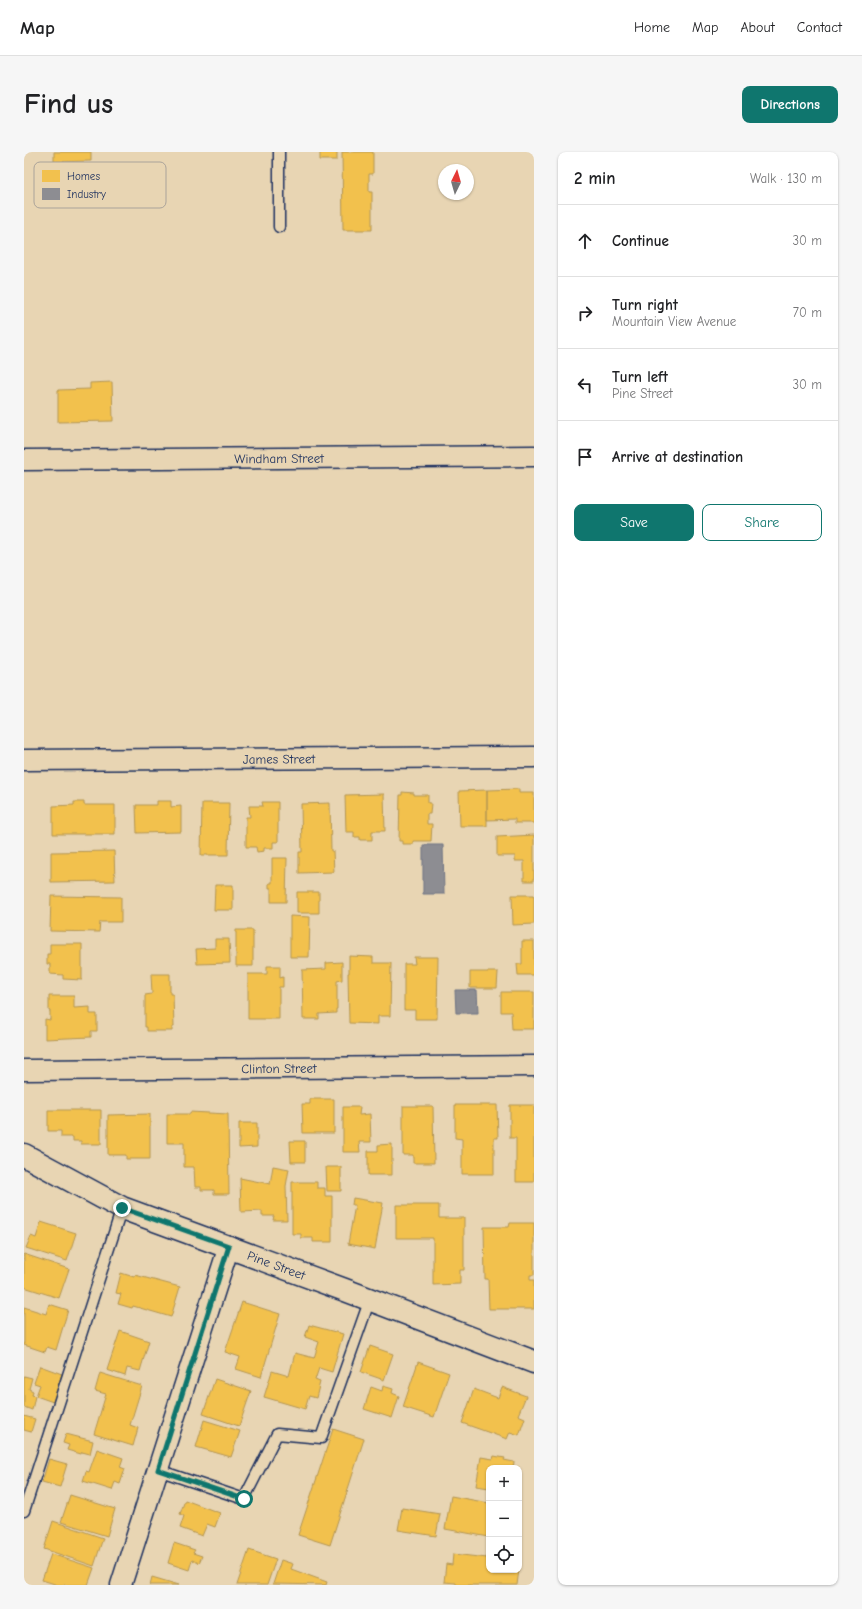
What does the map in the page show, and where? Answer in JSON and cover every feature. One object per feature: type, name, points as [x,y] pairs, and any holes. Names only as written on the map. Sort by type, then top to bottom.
[{"type":"street","name":"Windham Street","points":[[24,460],[534,456]]},
{"type":"street","name":"James Street","points":[[24,760],[534,757]]},
{"type":"street","name":"Clinton Street","points":[[24,1070],[534,1066]]},
{"type":"street","name":"Pine Street","points":[[24,1155],[122,1208],[229,1246],[534,1362]]},
{"type":"street","points":[[121,1585],[229,1246]]},
{"type":"lane","points":[[278,152],[279,227]]},
{"type":"lane","points":[[24,1511],[122,1208]]},
{"type":"lane","points":[[158,1470],[244,1499],[277,1434],[321,1438],[370,1299]]},
{"type":"building: Homes","points":[[54,152],[91,152],[91,161],[54,162]]},
{"type":"building: Homes","points":[[320,152],[337,152],[337,160],[320,160]]},
{"type":"building: Homes","points":[[342,152],[373,152],[373,174],[369,174],[369,192],[372,192],[372,230],[343,230]]},
{"type":"building: Homes","points":[[112,382],[113,421],[58,422],[58,390],[90,389],[90,383]]},
{"type":"building: Homes","points":[[519,789],[519,793],[534,793],[534,823],[515,823],[515,819],[487,820],[487,790]]},
{"type":"building: Homes","points":[[487,790],[487,826],[460,826],[459,791]]},
{"type":"building: Homes","points":[[402,792],[414,793],[414,795],[428,795],[428,803],[431,803],[430,814],[427,814],[427,824],[432,824],[431,841],[413,841],[413,844],[402,844],[402,841],[399,841],[400,795],[402,795]]},
{"type":"building: Homes","points":[[384,794],[385,831],[372,831],[372,840],[360,840],[360,837],[354,837],[354,832],[346,832],[345,795]]},
{"type":"building: Homes","points":[[157,801],[171,801],[171,807],[181,806],[181,832],[137,833],[136,805],[157,805]]},
{"type":"building: Homes","points":[[74,802],[84,802],[84,805],[115,805],[115,834],[53,834],[53,806],[74,805]]},
{"type":"building: Homes","points":[[262,802],[278,802],[278,842],[273,842],[273,848],[264,848],[264,851],[257,852],[256,847],[246,847],[246,817],[250,817],[249,806],[263,806]]},
{"type":"building: Homes","points":[[202,803],[229,803],[228,855],[201,855]]},
{"type":"building: Homes","points":[[330,803],[331,851],[333,851],[334,872],[299,873],[299,852],[302,852],[301,804]]},
{"type":"building: Homes","points":[[534,835],[534,881],[524,881],[524,861],[515,861],[515,856],[497,856],[497,837]]},
{"type":"building: Homes","points":[[114,851],[115,881],[51,882],[51,852]]},
{"type":"building: Homes","points":[[272,858],[287,858],[286,902],[271,902],[271,888],[269,888],[269,883],[272,883]]},
{"type":"building: Homes","points":[[215,885],[233,885],[233,910],[214,910]]},
{"type":"building: Homes","points":[[297,892],[319,892],[319,913],[297,913]]},
{"type":"building: Homes","points":[[512,895],[534,895],[534,924],[513,925]]},
{"type":"building: Homes","points":[[51,896],[121,897],[121,922],[100,922],[99,932],[50,931]]},
{"type":"building: Homes","points":[[290,916],[310,917],[309,957],[290,957]]},
{"type":"building: Homes","points":[[236,930],[253,930],[253,966],[236,966]]},
{"type":"building: Homes","points":[[215,939],[229,939],[230,963],[197,964],[196,949],[215,948]]},
{"type":"building: Homes","points":[[522,941],[534,941],[534,975],[518,975],[517,964],[522,964]]},
{"type":"building: Homes","points":[[50,944],[82,944],[82,980],[63,979],[63,975],[50,974],[50,964],[47,964],[47,954],[50,954]]},
{"type":"building: Homes","points":[[349,956],[373,957],[373,963],[391,963],[390,1016],[378,1016],[378,1024],[349,1023]]},
{"type":"building: Homes","points":[[414,957],[438,957],[437,1019],[415,1019],[415,1010],[404,1010],[404,964],[415,964]]},
{"type":"building: Homes","points":[[342,962],[342,980],[337,981],[336,1013],[319,1014],[319,1019],[303,1019],[302,970],[326,969],[326,963]]},
{"type":"building: Homes","points":[[267,966],[280,966],[280,978],[283,977],[283,987],[279,987],[279,1019],[248,1019],[248,974],[267,974]]},
{"type":"building: Homes","points":[[470,972],[498,972],[497,988],[470,988]]},
{"type":"building: Homes","points":[[151,974],[170,974],[170,994],[173,994],[174,1027],[172,1027],[172,1031],[147,1031],[147,1027],[145,1027],[145,995],[152,994]]},
{"type":"building: Homes","points":[[501,992],[534,992],[534,1029],[512,1029],[511,1012],[501,1012]]},
{"type":"building: Homes","points":[[49,996],[74,996],[74,1008],[90,1007],[90,1014],[97,1014],[97,1031],[91,1031],[91,1037],[45,1039],[45,1019],[50,1020]]},
{"type":"building: Homes","points":[[310,1099],[334,1099],[334,1133],[303,1133],[302,1104],[310,1104]]},
{"type":"building: Homes","points":[[455,1105],[497,1105],[498,1138],[494,1138],[494,1174],[462,1174],[462,1139],[455,1138]]},
{"type":"building: Homes","points":[[510,1105],[534,1105],[534,1182],[516,1182],[516,1138],[510,1138]]},
{"type":"building: Homes","points":[[403,1106],[433,1106],[434,1163],[413,1163],[413,1155],[403,1155]]},
{"type":"building: Homes","points":[[343,1107],[360,1107],[359,1115],[370,1114],[371,1142],[359,1142],[360,1152],[343,1152]]},
{"type":"building: Homes","points":[[48,1110],[101,1110],[101,1144],[81,1144],[81,1141],[73,1141],[73,1137],[61,1137],[61,1131],[48,1131]]},
{"type":"building: Homes","points":[[190,1112],[228,1114],[229,1194],[214,1194],[214,1190],[201,1190],[201,1187],[195,1187],[194,1167],[184,1167],[184,1143],[167,1143],[167,1114],[190,1114]]},
{"type":"building: Homes","points":[[150,1114],[150,1159],[126,1159],[126,1155],[108,1155],[108,1115]]},
{"type":"building: Homes","points":[[239,1123],[257,1123],[257,1147],[239,1148]]},
{"type":"building: Homes","points":[[290,1141],[305,1141],[305,1162],[291,1162]]},
{"type":"building: Homes","points":[[392,1144],[392,1175],[368,1175],[368,1151],[378,1151],[378,1145]]},
{"type":"building: Homes","points":[[273,1166],[289,1169],[286,1186],[287,1220],[273,1220],[274,1216],[262,1216],[262,1211],[241,1212],[240,1178],[270,1184]]},
{"type":"building: Homes","points":[[326,1167],[341,1167],[341,1191],[327,1191]]},
{"type":"building: Homes","points":[[292,1182],[317,1182],[317,1188],[325,1188],[325,1196],[332,1196],[332,1242],[313,1242],[313,1238],[301,1238],[301,1234],[292,1234]]},
{"type":"building: Homes","points":[[353,1198],[383,1203],[375,1249],[348,1244],[355,1205],[352,1205]]},
{"type":"building: Homes","points":[[396,1205],[439,1205],[439,1218],[464,1218],[464,1270],[460,1270],[460,1284],[433,1285],[433,1238],[396,1238]]},
{"type":"building: Homes","points":[[41,1222],[76,1233],[67,1261],[26,1248],[31,1236],[36,1238]]},
{"type":"building: Homes","points":[[510,1223],[534,1223],[534,1275],[530,1275],[530,1280],[534,1280],[534,1309],[489,1309],[488,1279],[485,1279],[484,1227],[509,1227]]},
{"type":"building: Homes","points":[[24,1254],[69,1269],[59,1298],[24,1287]]},
{"type":"building: Homes","points":[[121,1273],[134,1277],[135,1275],[180,1287],[171,1317],[133,1306],[132,1308],[118,1304],[121,1294],[116,1293]]},
{"type":"building: Homes","points":[[242,1302],[280,1314],[261,1377],[236,1369],[240,1357],[225,1352]]},
{"type":"building: Homes","points":[[49,1304],[68,1310],[56,1350],[47,1347],[45,1352],[24,1345],[24,1307],[46,1314]]},
{"type":"building: Homes","points":[[309,1325],[343,1334],[332,1372],[319,1368],[315,1380],[320,1382],[316,1398],[309,1396],[305,1409],[264,1397],[272,1371],[289,1376],[295,1353],[314,1358],[319,1342],[305,1337]]},
{"type":"building: Homes","points":[[120,1331],[149,1341],[140,1371],[127,1368],[125,1376],[107,1370]]},
{"type":"building: Homes","points":[[370,1346],[393,1354],[384,1380],[361,1372]]},
{"type":"building: Homes","points":[[418,1362],[449,1373],[434,1417],[403,1407]]},
{"type":"building: Homes","points":[[40,1366],[62,1374],[53,1402],[36,1396],[40,1385],[34,1383]]},
{"type":"building: Homes","points":[[100,1373],[142,1386],[130,1425],[138,1428],[133,1446],[94,1434],[106,1394],[95,1391]]},
{"type":"building: Homes","points":[[24,1376],[32,1378],[29,1389],[33,1391],[32,1395],[35,1396],[32,1410],[24,1407]]},
{"type":"building: Homes","points":[[215,1379],[251,1391],[239,1426],[203,1414]]},
{"type":"building: Homes","points":[[383,1386],[393,1389],[392,1393],[399,1396],[392,1418],[364,1409],[371,1387],[382,1391]]},
{"type":"building: Homes","points":[[502,1387],[526,1396],[518,1415],[525,1418],[519,1435],[510,1432],[507,1439],[462,1423],[474,1389],[498,1398]]},
{"type":"building: Homes","points":[[24,1416],[35,1419],[31,1432],[24,1430]]},
{"type":"building: Homes","points":[[204,1420],[240,1431],[231,1457],[196,1447]]},
{"type":"building: Homes","points":[[333,1429],[364,1439],[330,1545],[298,1535]]},
{"type":"building: Homes","points":[[66,1434],[93,1441],[90,1454],[82,1452],[81,1454],[67,1450],[69,1445],[63,1443]]},
{"type":"building: Homes","points":[[97,1449],[123,1458],[120,1467],[125,1469],[120,1484],[115,1482],[112,1490],[83,1481],[86,1471],[89,1472]]},
{"type":"building: Homes","points":[[494,1456],[505,1458],[504,1460],[514,1462],[514,1465],[486,1465],[486,1488],[476,1486],[481,1457],[493,1459]]},
{"type":"building: Homes","points":[[49,1459],[67,1464],[60,1487],[42,1482]]},
{"type":"building: Homes","points":[[70,1495],[115,1509],[107,1536],[61,1522]]},
{"type":"building: Homes","points":[[451,1496],[486,1502],[486,1536],[445,1529]]},
{"type":"building: Homes","points":[[185,1500],[220,1513],[215,1527],[207,1524],[202,1536],[180,1528],[184,1516],[180,1514]]},
{"type":"building: Homes","points":[[402,1508],[440,1514],[436,1536],[398,1530]]},
{"type":"building: Homes","points":[[53,1521],[103,1538],[94,1566],[44,1549]]},
{"type":"building: Homes","points":[[174,1543],[195,1550],[193,1553],[202,1556],[199,1563],[192,1560],[189,1570],[168,1563]]},
{"type":"building: Homes","points":[[249,1550],[276,1559],[267,1585],[237,1585]]},
{"type":"building: Homes","points":[[51,1554],[94,1568],[88,1585],[58,1585],[42,1580]]},
{"type":"building: Homes","points":[[453,1554],[486,1558],[486,1573],[519,1573],[517,1585],[456,1585],[456,1583],[444,1582],[446,1564],[452,1565]]},
{"type":"building: Homes","points":[[281,1560],[293,1564],[291,1569],[327,1582],[326,1585],[273,1584]]},
{"type":"building: Homes","points":[[152,1577],[179,1585],[150,1585]]},
{"type":"building: Industry","points":[[423,845],[443,845],[444,894],[423,894]]},
{"type":"building: Industry","points":[[455,990],[477,990],[478,1013],[456,1013]]},
{"type":"route","points":[[122,1208],[229,1246],[158,1470],[244,1499]]}]
